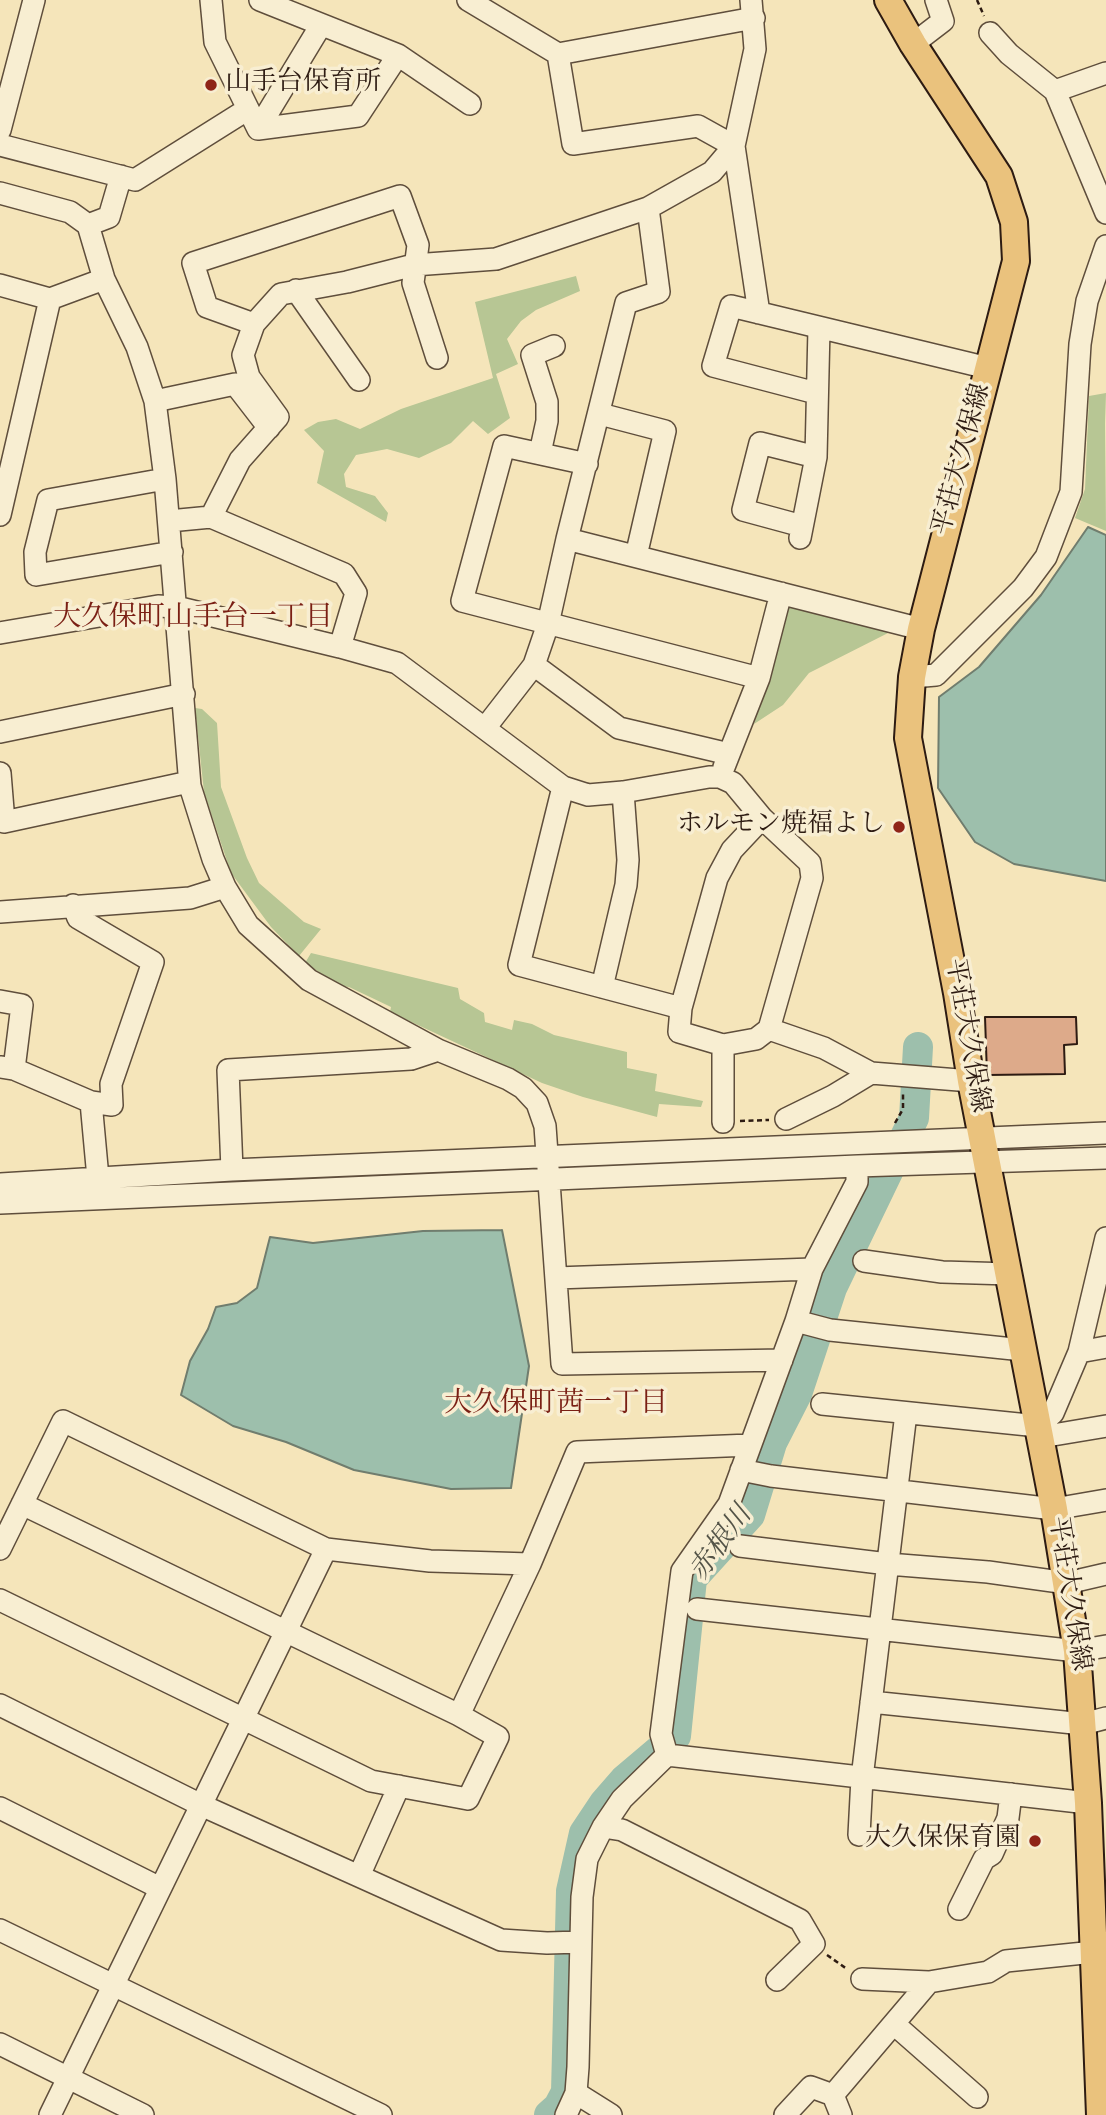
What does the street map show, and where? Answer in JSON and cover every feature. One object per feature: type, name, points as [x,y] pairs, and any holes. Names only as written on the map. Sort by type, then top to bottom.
[{"type":"main road","name":"平荘大久保線","points":[[888,0],[913,44],[999,176],[1014,222],[1016,261],[920,629],[912,677],[908,738],[1054,1509],[1077,1651],[1095,1721],[1088,1803],[1100,2115]]},
{"type":"street","points":[[0,130],[34,0]]},
{"type":"street","points":[[211,0],[215,42],[258,129]]},
{"type":"street","points":[[260,0],[398,55],[470,104]]},
{"type":"street","points":[[913,44],[943,21],[936,0]]},
{"type":"street","points":[[476,2],[558,54],[753,9],[755,49],[734,146],[759,313]]},
{"type":"street","points":[[258,129],[321,25]]},
{"type":"street","points":[[990,33],[1009,54],[1055,91],[1106,214]]},
{"type":"street","points":[[558,54],[573,144],[698,127],[734,146]]},
{"type":"street","points":[[258,129],[358,116],[398,55]]},
{"type":"street","points":[[1055,91],[1106,73]]},
{"type":"street","points":[[0,145],[135,180],[248,109]]},
{"type":"street","points":[[211,517],[240,460],[278,418],[249,377],[243,355],[254,324],[281,294],[346,282],[414,265],[496,259],[648,208],[712,172],[734,146]]},
{"type":"street","points":[[88,225],[109,216],[121,176]]},
{"type":"street","points":[[0,193],[70,212],[88,225],[104,279],[137,347],[155,401],[165,479],[189,782],[213,859],[225,887],[248,925],[309,980],[438,1050],[508,1079],[523,1088],[537,1103],[545,1126],[562,1364],[782,1360]]},
{"type":"street","points":[[254,324],[207,307],[193,263],[400,196],[418,245],[413,283],[438,358]]},
{"type":"street","points":[[485,728],[534,665],[548,624],[626,303],[659,292],[648,208]]},
{"type":"street","points":[[912,677],[936,675],[1023,588],[1046,556],[1071,492],[1080,344],[1087,301],[1106,246]]},
{"type":"street","points":[[0,285],[50,299],[104,279]]},
{"type":"street","points":[[296,290],[359,380]]},
{"type":"street","points":[[0,514],[8,438],[50,299]]},
{"type":"street","points":[[816,393],[713,366],[731,306],[988,368]]},
{"type":"street","points":[[816,457],[760,443],[743,510],[801,532],[816,457],[819,328]]},
{"type":"street","points":[[540,453],[547,421],[547,402],[532,355],[554,346]]},
{"type":"street","points":[[155,401],[235,384],[269,428]]},
{"type":"street","points":[[600,414],[666,431],[636,556]]},
{"type":"street","points":[[587,464],[504,446],[462,601],[759,678]]},
{"type":"street","points":[[165,479],[48,500],[35,552],[36,575],[172,552]]},
{"type":"street","points":[[169,521],[211,517],[344,574],[356,593],[341,646]]},
{"type":"street","points":[[568,539],[920,629]]},
{"type":"street","points":[[720,778],[759,678],[781,593]]},
{"type":"street","points":[[0,633],[158,606],[176,607],[341,646],[397,663],[563,787],[588,795],[624,792],[709,777],[733,783],[762,818],[810,863],[812,878],[769,1028],[756,1039],[723,1045],[679,1032],[681,1008],[718,878],[732,850],[762,818]]},
{"type":"street","points":[[534,665],[619,728],[729,754]]},
{"type":"street","points":[[0,732],[184,694]]},
{"type":"street","points":[[0,773],[4,822],[189,782]]},
{"type":"street","points":[[563,787],[519,965],[681,1008]]},
{"type":"street","points":[[602,987],[626,885],[628,860],[624,792]]},
{"type":"street","points":[[0,912],[190,898],[225,887]]},
{"type":"street","points":[[0,1002],[22,1005],[7,1068],[91,1102],[112,1105],[111,1084],[153,962],[78,918],[72,905]]},
{"type":"street","points":[[769,1028],[824,1048],[871,1073],[971,1081]]},
{"type":"street","points":[[723,1045],[723,1122]]},
{"type":"street","points":[[232,1170],[228,1070],[411,1059],[438,1050]]},
{"type":"street","points":[[786,1119],[833,1096],[871,1073]]},
{"type":"street","points":[[91,1102],[98,1178]]},
{"type":"street","points":[[0,1184],[232,1170],[857,1166],[1106,1133]]},
{"type":"street","points":[[0,1203],[549,1168],[986,1149],[1106,1158]]},
{"type":"street","points":[[667,1755],[662,1734],[682,1571],[729,1504],[796,1321],[812,1269],[857,1182],[857,1166]]},
{"type":"street","points":[[1039,1432],[1052,1413],[1079,1352],[1102,1275],[1106,1238]]},
{"type":"street","points":[[864,1261],[942,1272],[1010,1274]]},
{"type":"street","points":[[556,1278],[812,1269]]},
{"type":"street","points":[[796,1321],[830,1331],[1023,1350]]},
{"type":"street","points":[[1079,1352],[1106,1346]]},
{"type":"street","points":[[822,1404],[1039,1432],[1106,1426]]},
{"type":"street","points":[[859,1835],[862,1778],[906,1413]]},
{"type":"street","points":[[0,1549],[63,1421],[326,1549],[430,1561],[530,1564]]},
{"type":"street","points":[[459,1715],[530,1564],[577,1452],[750,1445]]},
{"type":"street","points":[[741,1470],[771,1476],[1054,1509],[1106,1500]]},
{"type":"street","points":[[0,1600],[371,1781],[468,1799],[498,1737],[286,1630],[22,1504]]},
{"type":"street","points":[[740,1546],[1067,1583],[1106,1574]]},
{"type":"street","points":[[50,2115],[326,1549]]},
{"type":"street","points":[[697,1609],[1077,1651],[1106,1646]]},
{"type":"street","points":[[871,1702],[1095,1721]]},
{"type":"street","points":[[0,1705],[201,1805],[501,1940],[581,1942]]},
{"type":"street","points":[[667,1755],[1088,1803]]},
{"type":"street","points":[[566,2115],[576,2093],[582,1898],[587,1859],[603,1827],[622,1799],[667,1755]]},
{"type":"street","points":[[359,1876],[398,1786]]},
{"type":"street","points":[[959,1909],[984,1859],[992,1854],[1009,1818],[1011,1794]]},
{"type":"street","points":[[0,1808],[160,1888]]},
{"type":"street","points":[[603,1827],[622,1830],[800,1920],[814,1944],[777,1980]]},
{"type":"street","points":[[0,1930],[381,2115]]},
{"type":"street","points":[[862,1979],[929,1982],[988,1972],[1006,1961],[1094,1952]]},
{"type":"street","points":[[785,2115],[811,2087],[837,2105],[894,2024],[929,1982]]},
{"type":"street","points":[[894,2024],[977,2097]]},
{"type":"street","points":[[0,2044],[143,2115]]},
{"type":"street","points":[[576,2093],[611,2115]]},
{"type":"path","points":[[894,1126],[904,1109],[903,1076]]},
{"type":"path","points":[[723,1122],[786,1119]]},
{"type":"path","points":[[814,1944],[862,1979]]},
{"type":"shaded area","points":[[576,276],[580,291],[536,310],[521,321],[507,339],[518,364],[496,374],[510,418],[488,434],[473,421],[451,443],[419,458],[387,449],[356,455],[344,474],[346,487],[375,496],[388,513],[386,522],[317,483],[324,451],[304,430],[318,422],[336,419],[360,429],[401,409],[493,378],[475,302]]},
{"type":"shaded area","points":[[1106,393],[1106,531],[1075,518],[1085,489],[1089,396]]},
{"type":"shaded area","points":[[1088,527],[1106,535],[1106,881],[1014,864],[975,842],[938,788],[939,697],[979,667],[1041,595]]},
{"type":"shaded area","points":[[791,604],[892,631],[809,673],[783,705],[754,724],[784,610]]},
{"type":"shaded area","points":[[195,708],[202,709],[217,723],[221,787],[259,883],[304,922],[321,929],[299,956],[271,927],[231,873],[204,792]]},
{"type":"shaded area","points":[[311,953],[458,988],[460,999],[484,1013],[485,1022],[512,1030],[514,1020],[532,1024],[554,1035],[627,1052],[627,1068],[657,1074],[655,1091],[703,1101],[701,1107],[659,1104],[657,1117],[542,1083],[390,1012],[391,1007],[349,987],[340,986],[305,963]]},
{"type":"shaded area","points":[[502,1230],[529,1366],[511,1488],[451,1489],[354,1470],[286,1442],[233,1426],[181,1395],[190,1361],[208,1329],[216,1307],[237,1303],[257,1288],[270,1237],[313,1243],[423,1231]]},
{"type":"building","points":[[985,1017],[1076,1017],[1077,1044],[1064,1045],[1065,1074],[987,1075]]},
{"type":"waterway","name":"赤根川","points":[[549,2115],[558,2107],[566,2092],[571,1891],[584,1833],[604,1803],[624,1780],[676,1736],[692,1579],[750,1515],[772,1443],[797,1394],[832,1288],[914,1118],[918,1047]]},
{"type":"place","name":"山手台保育所","points":[[211,85]]},
{"type":"place","name":"ホルモン焼福よし","points":[[899,827]]},
{"type":"place","name":"大久保保育園","points":[[1035,1841]]},
{"type":"district","name":"大久保町山手台一丁目","points":[[193,620]]},
{"type":"district","name":"大久保町茜一丁目","points":[[556,1406]]}]
